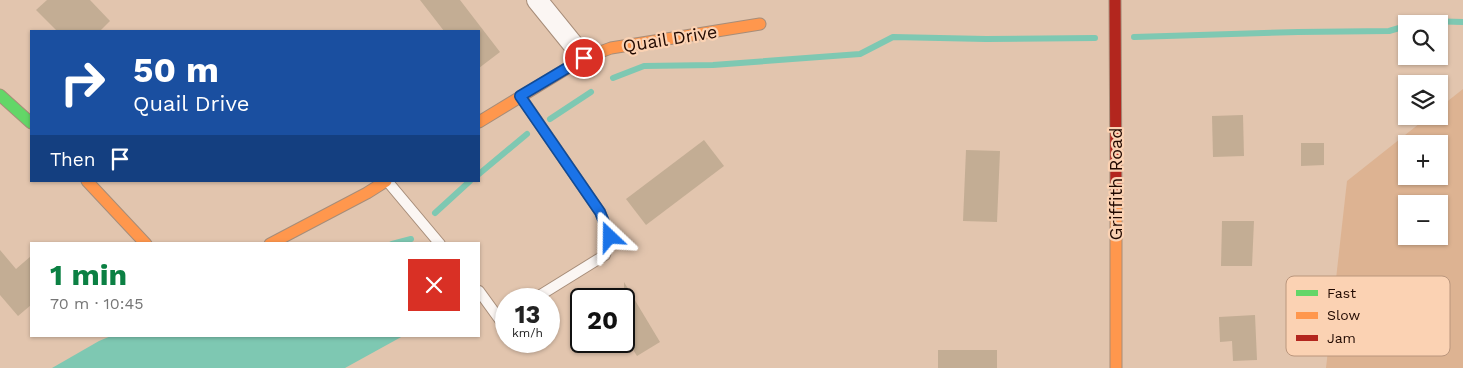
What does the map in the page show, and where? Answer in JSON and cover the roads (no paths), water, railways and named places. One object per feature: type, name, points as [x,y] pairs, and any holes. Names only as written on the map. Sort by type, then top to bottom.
[{"type":"street","points":[[537,0],[584,58]]},
{"type":"street","name":"Griffith Road","points":[[1115,0],[1116,368]]},
{"type":"street","name":"Quail Drive","points":[[480,121],[584,58],[620,47],[760,24]]},
{"type":"street","points":[[0,95],[30,122]]},
{"type":"street","points":[[88,182],[144,242]]},
{"type":"street","points":[[274,242],[368,193],[384,182]]},
{"type":"lane","points":[[520,96],[600,212],[610,237],[605,255],[552,288]]},
{"type":"lane","points":[[387,182],[438,242]]},
{"type":"lane","points":[[480,292],[495,313]]},
{"type":"water","points":[[109,337],[401,337],[345,368],[52,368]]},
{"type":"waterway","points":[[1448,22],[1463,22]]},
{"type":"waterway","points":[[1134,37],[1389,31],[1398,28]]},
{"type":"waterway","points":[[613,78],[644,66],[713,65],[860,54],[893,37],[986,39],[1095,38]]},
{"type":"waterway","points":[[550,119],[591,92]]},
{"type":"waterway","points":[[480,173],[527,134]]},
{"type":"waterway","points":[[435,213],[469,182]]},
{"type":"waterway","points":[[400,242],[411,239]]}]
